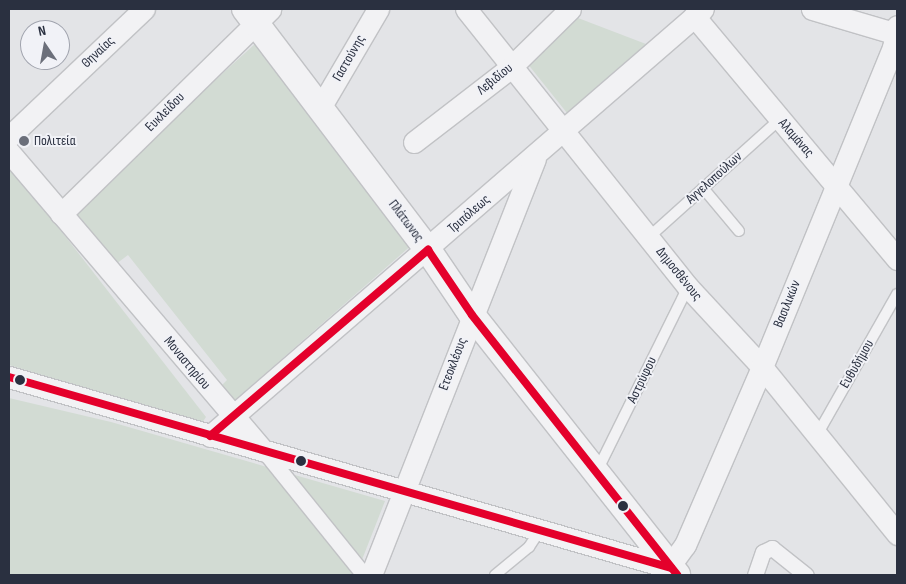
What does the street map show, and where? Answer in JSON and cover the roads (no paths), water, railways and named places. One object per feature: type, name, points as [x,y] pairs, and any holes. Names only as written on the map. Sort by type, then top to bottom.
[{"type":"street","name":"Θηναίας","points":[[9,137],[144,9]]},
{"type":"street","name":"Γαστούνης","points":[[320,108],[378,9]]},
{"type":"street","name":"Δημοσθένους","points":[[466,9],[562,133],[688,286],[762,367],[897,534]]},
{"type":"street","name":"Λεβιδίου","points":[[414,142],[510,68],[570,9]]},
{"type":"street","points":[[812,9],[896,39]]},
{"type":"street","name":"Αλαμάνας","points":[[698,12],[780,119],[897,259]]},
{"type":"street","name":"Τριπόλεως","points":[[210,436],[428,250],[698,12]]},
{"type":"street","name":"Πλάτωνος","points":[[257,13],[320,108],[428,250],[472,315],[670,573]]},
{"type":"street","name":"Ευκλείδου","points":[[61,214],[257,13]]},
{"type":"street","name":"Βασιλικών","points":[[670,573],[685,546],[762,367],[835,183],[896,39]]},
{"type":"street","name":"Μοναστηρίου","points":[[9,152],[232,417],[264,451],[364,575]]},
{"type":"street","name":"Ετεοκλέους","points":[[371,575],[537,154]]},
{"type":"street","points":[[9,377],[540,530],[670,573]]},
{"type":"street","points":[[755,575],[762,552],[772,548],[806,575]]},
{"type":"lane","name":"Αγγελοπούλων","points":[[649,237],[780,119]]},
{"type":"lane","points":[[703,188],[739,231]]},
{"type":"lane","name":"Αστρύφου","points":[[595,474],[688,286]]},
{"type":"lane","name":"Ευθυδήμου","points":[[817,435],[897,294]]},
{"type":"lane","points":[[496,575],[529,547],[540,530]]},
{"type":"place","name":"Πολιτεία","points":[[24,141]]}]
